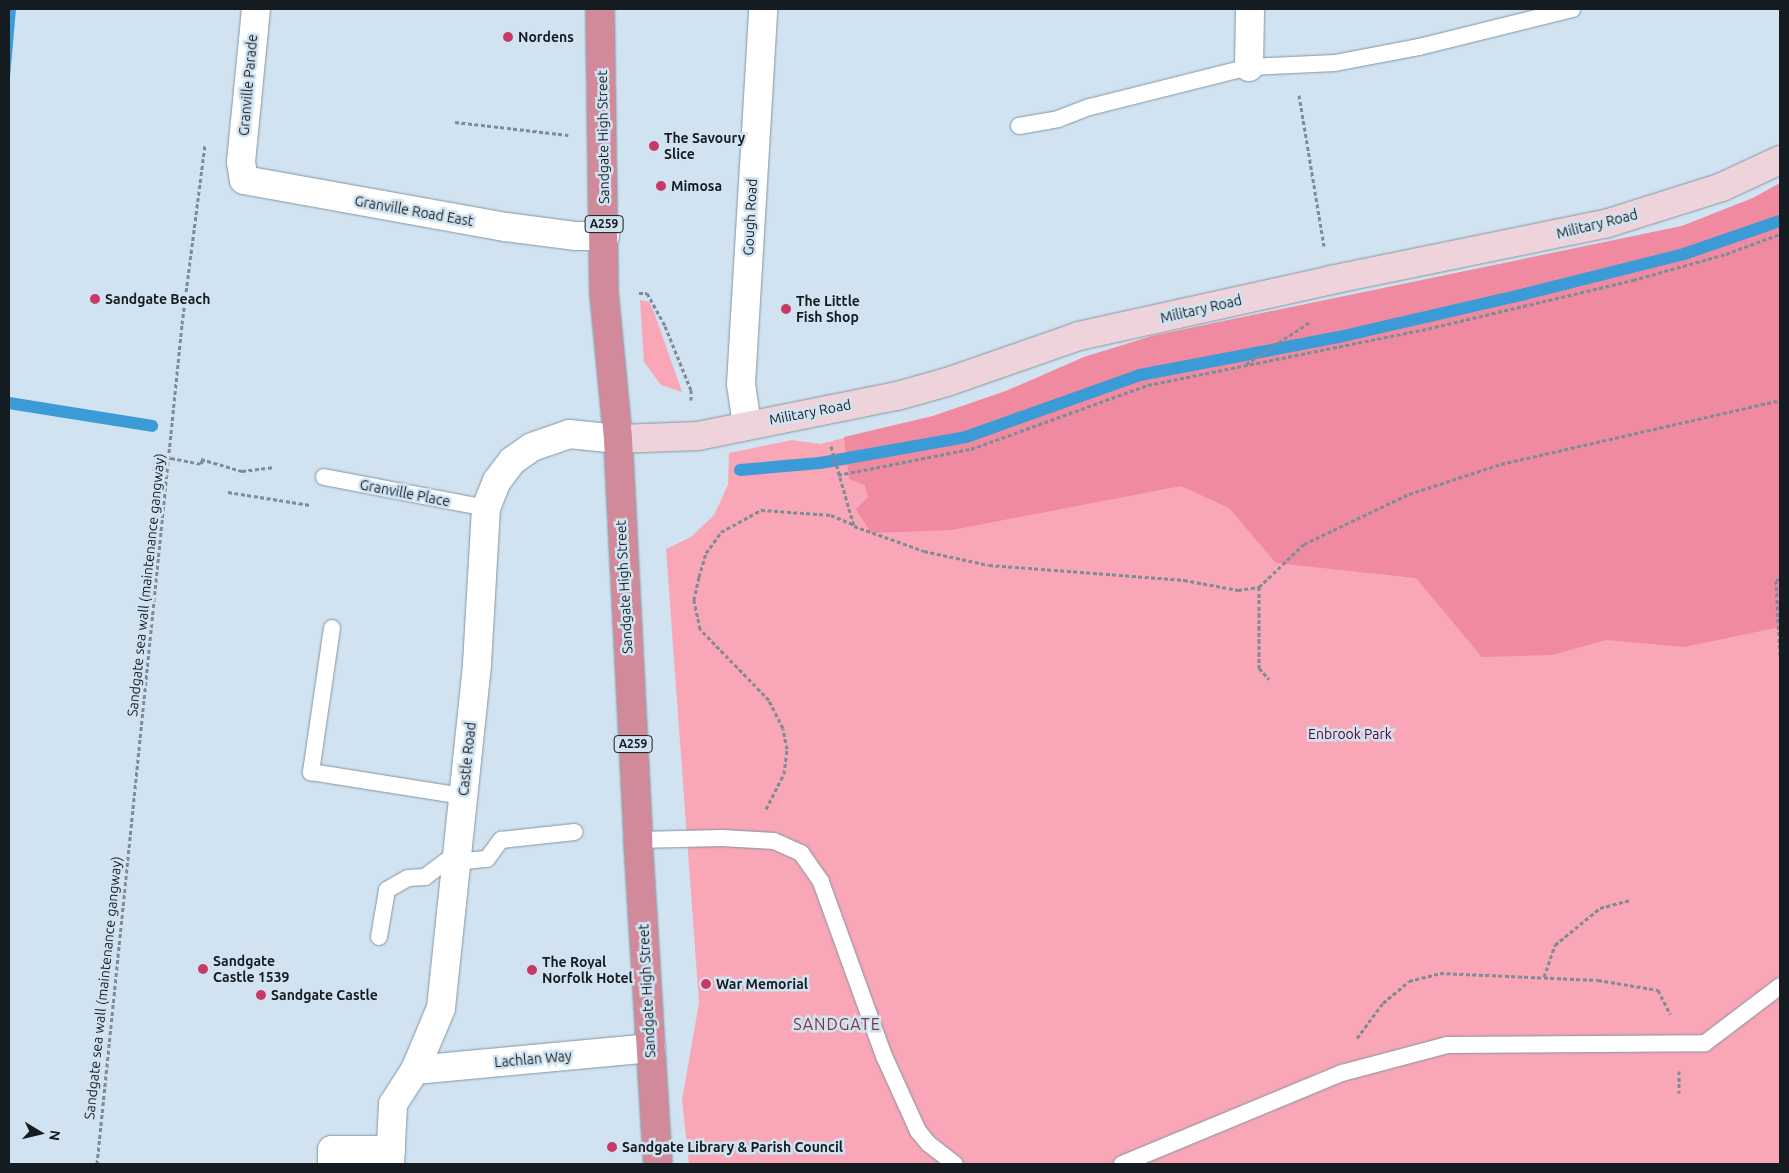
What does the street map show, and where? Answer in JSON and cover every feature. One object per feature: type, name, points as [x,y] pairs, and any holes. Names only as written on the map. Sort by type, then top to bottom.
[{"type":"highway","name":"Sandgate High Street","points":[[600,9],[604,139],[605,303],[618,439],[638,840],[658,1164]]},
{"type":"main road","name":"Military Road","points":[[618,439],[698,436],[897,396],[947,382],[1079,336],[1331,280],[1606,224],[1722,187],[1780,160]]},
{"type":"street","name":"Granville Parade","points":[[241,162],[256,9]]},
{"type":"street","name":"Gough Road","points":[[747,425],[741,384],[763,9]]},
{"type":"street","points":[[1249,67],[1250,9]]},
{"type":"street","name":"Granville Road East","points":[[241,162],[242,179],[250,184],[506,227],[576,236],[604,236]]},
{"type":"street","name":"Castle Road","points":[[390,1157],[393,1104],[415,1070],[441,1008],[477,664],[486,508],[502,474],[512,461],[532,446],[569,434],[618,439]]},
{"type":"street","name":"Lachlan Way","points":[[415,1070],[650,1048]]},
{"type":"street","points":[[332,1164],[332,1150],[390,1157]]},
{"type":"lane","points":[[1019,126],[1058,119],[1090,107],[1249,67],[1335,63],[1419,47],[1572,9]]},
{"type":"lane","name":"Granville Place","points":[[324,477],[486,508]]},
{"type":"lane","points":[[332,628],[311,772],[463,796]]},
{"type":"lane","points":[[379,937],[387,890],[408,878],[425,877],[457,858],[487,859],[501,840],[575,832]]},
{"type":"lane","points":[[638,840],[722,838],[774,841],[801,853],[821,882],[884,1056],[918,1131],[929,1144],[955,1164]]},
{"type":"lane","points":[[1122,1164],[1342,1073],[1447,1045],[1679,1045],[1705,1043],[1780,986]]},
{"type":"path","points":[[1294,65],[1326,253]]},
{"type":"path","points":[[455,122],[604,139]]},
{"type":"path","name":"Sandgate sea wall (maintenance gangway)","points":[[97,1164],[171,458],[182,324],[206,135]]},
{"type":"path","points":[[838,475],[971,449],[1148,386],[1422,330],[1633,280],[1726,254],[1780,234]]},
{"type":"path","points":[[633,293],[647,293],[656,308],[691,390],[691,400]]},
{"type":"path","points":[[1243,366],[1314,320]]},
{"type":"path","points":[[766,809],[784,774],[787,749],[783,728],[769,700],[700,629],[694,600],[698,577],[706,553],[721,532],[761,510],[830,515],[854,526],[924,551],[989,565],[1184,580],[1238,590],[1259,587],[1304,544],[1409,494],[1501,464],[1780,400]]},
{"type":"path","points":[[831,444],[838,475],[854,526]]},
{"type":"path","points":[[154,471],[156,459],[171,458],[202,464],[201,459],[242,471],[273,468]]},
{"type":"path","points":[[1780,579],[1776,580],[1780,657]]},
{"type":"path","points":[[1259,587],[1259,668],[1269,679]]},
{"type":"path","points":[[1544,977],[1556,945],[1562,939],[1600,908],[1630,900]]},
{"type":"path","points":[[1342,1073],[1355,1041],[1382,1003],[1409,982],[1440,973],[1598,980],[1658,990],[1669,1010],[1679,1045],[1679,1094]]},
{"type":"green space","name":"Enbrook Park","points":[[1780,183],[1780,1164],[689,1164],[682,1100],[699,1003],[666,549],[691,537],[714,515],[728,485],[729,453],[792,440],[820,444],[933,416],[1006,391],[1084,357],[1152,336],[1682,226],[1753,198]]},
{"type":"green space","points":[[640,300],[649,302],[654,312],[682,392],[661,385],[644,362]]},
{"type":"shaded area","points":[[1780,183],[1780,627],[1684,647],[1606,640],[1552,655],[1482,657],[1416,578],[1276,563],[1229,508],[1181,486],[952,530],[871,533],[856,509],[868,497],[865,485],[849,479],[844,437],[933,416],[1006,391],[1084,357],[1152,336],[1682,226],[1753,198]]},
{"type":"water","points":[[9,9],[16,9],[9,89]]},
{"type":"waterway","points":[[740,470],[820,463],[966,437],[1140,375],[1339,337],[1525,294],[1684,254],[1780,221]]},
{"type":"waterway","points":[[9,403],[152,426]]},
{"type":"place","name":"Nordens","points":[[508,37]]},
{"type":"place","name":"The Savoury Slice","points":[[654,146]]},
{"type":"place","name":"Mimosa","points":[[661,186]]},
{"type":"place","name":"Sandgate Beach","points":[[95,299]]},
{"type":"place","name":"The Little Fish Shop","points":[[786,309]]},
{"type":"place","name":"Sandgate Castle 1539","points":[[203,969]]},
{"type":"place","name":"The Royal Norfolk Hotel","points":[[532,970]]},
{"type":"place","name":"War Memorial","points":[[706,984]]},
{"type":"place","name":"Sandgate Castle","points":[[261,995]]},
{"type":"place","name":"Sandgate Library & Parish Council","points":[[612,1147]]},
{"type":"district","name":"SANDGATE","points":[[837,1024]]}]
